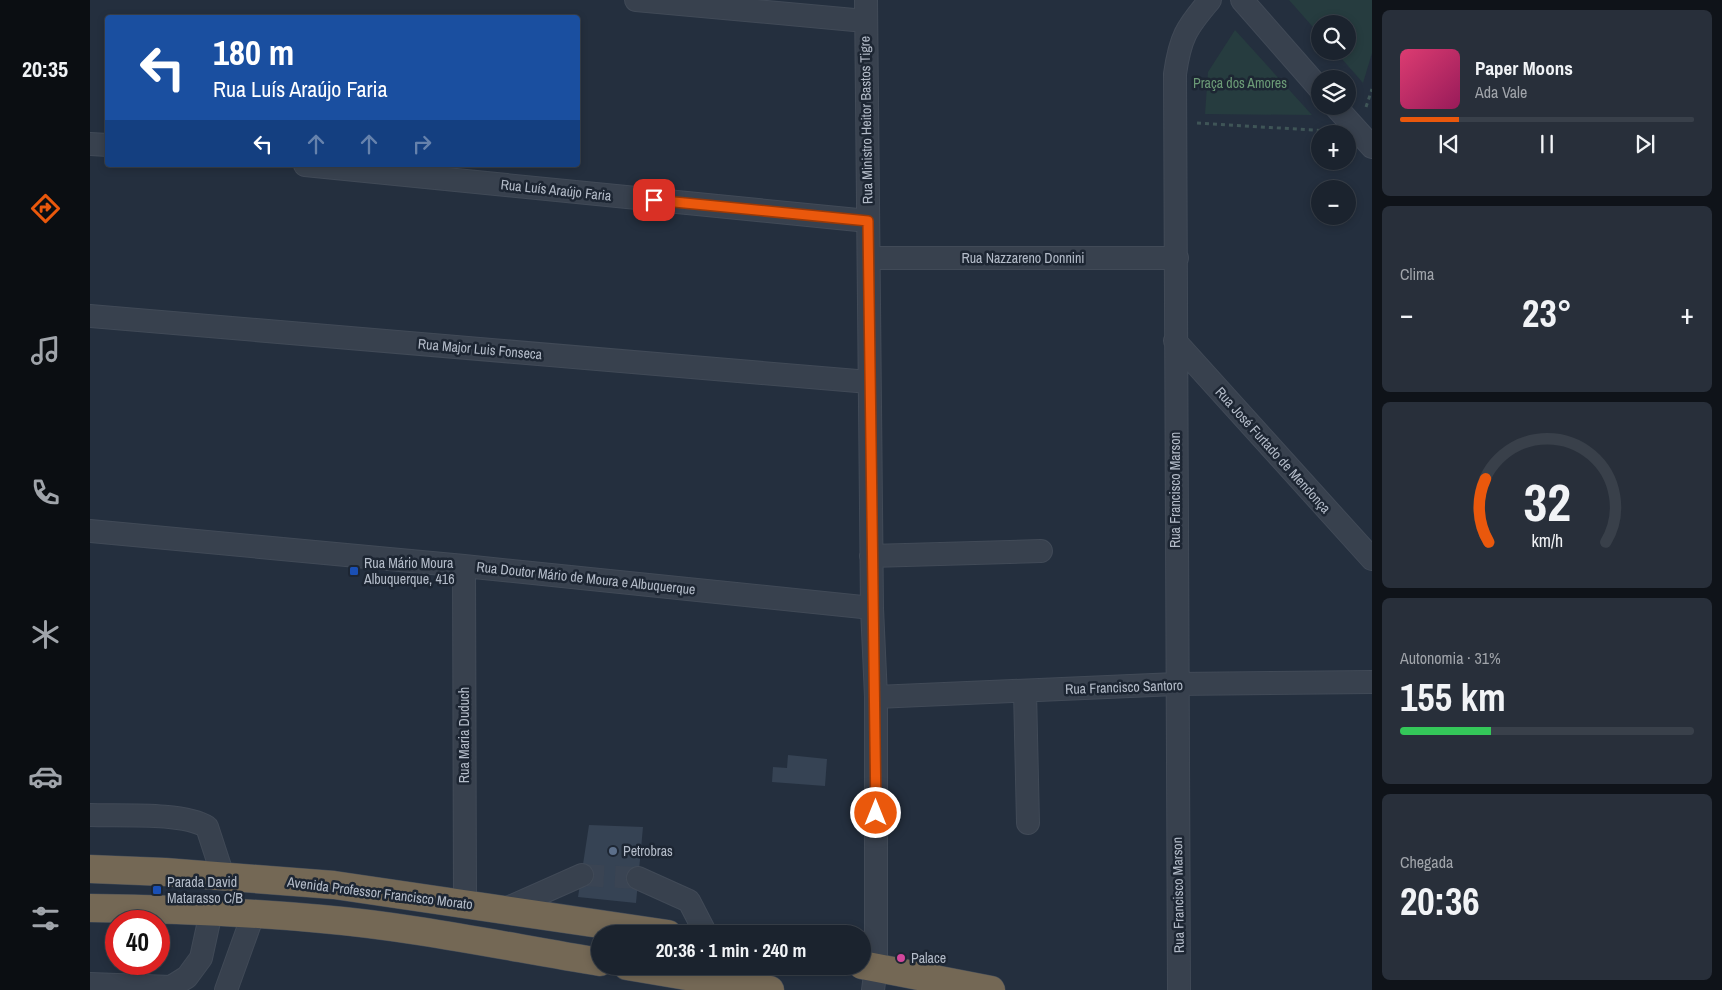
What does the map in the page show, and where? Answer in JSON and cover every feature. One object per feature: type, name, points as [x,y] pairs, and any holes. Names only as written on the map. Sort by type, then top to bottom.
[{"type":"highway","name":"Avenida Professor Francisco Morato","points":[[90,869],[223,876],[334,885],[606,925]]},
{"type":"highway","points":[[90,908],[211,912],[322,919],[379,925],[591,960]]},
{"type":"highway","points":[[871,974],[991,990]]},
{"type":"highway","points":[[662,975],[699,984],[770,990]]},
{"type":"street","points":[[636,0],[865,10]]},
{"type":"street","name":"Rua Francisco Marson","points":[[1179,990],[1176,684],[1175,341],[1177,258],[1175,74],[1179,45],[1193,20],[1210,0]]},
{"type":"street","points":[[1242,0],[1311,79]]},
{"type":"street","name":"Rua Ministro Heitor Bastos Tigre","points":[[865,10],[870,258],[871,556],[876,697],[871,974]]},
{"type":"street","points":[[1343,115],[1365,140]]},
{"type":"street","points":[[90,144],[105,145]]},
{"type":"street","name":"Rua Luís Araújo Faria","points":[[325,167],[868,221]]},
{"type":"street","name":"Rua Nazzareno Donnini","points":[[870,258],[1177,258]]},
{"type":"street","name":"Rua Major Luis Fonseca","points":[[90,316],[869,382]]},
{"type":"street","name":"Rua José Furtado de Mendonça","points":[[1175,341],[1372,559]]},
{"type":"street","name":"Rua Doutor Mário de Moura e Albuquerque","points":[[90,531],[464,566],[872,608]]},
{"type":"street","points":[[871,556],[1041,551]]},
{"type":"street","name":"Rua Maria Duduch","points":[[464,566],[465,904]]},
{"type":"street","name":"Rua Francisco Santoro","points":[[876,697],[1176,684],[1372,682]]},
{"type":"street","points":[[1025,691],[1028,823]]},
{"type":"street","points":[[90,815],[186,818],[202,824],[207,827],[223,876]]},
{"type":"street","points":[[503,910],[582,874]]},
{"type":"street","points":[[638,878],[689,901],[701,925]]},
{"type":"street","points":[[90,984],[171,987],[187,978],[201,958],[211,912]]},
{"type":"street","points":[[226,990],[253,915]]},
{"type":"path","points":[[1175,122],[1365,140]]},
{"type":"green space","points":[[1289,0],[1372,0],[1372,53],[1363,83],[1356,75],[1356,70],[1352,70],[1343,60],[1356,60],[1356,15],[1311,15],[1311,25]]},
{"type":"green space","name":"Praça dos Amores","points":[[1235,30],[1311,115],[1205,114],[1208,72]]},
{"type":"building","points":[[788,755],[827,759],[825,786],[772,782],[773,767],[787,768]]},
{"type":"building","name":"Petrobras","points":[[589,825],[643,827],[636,903],[578,897]]},
{"type":"tunnel","points":[[582,875],[638,878]]},
{"type":"place","name":"Rua Mário Moura Albuquerque, 416","points":[[354,571]]},
{"type":"place","name":"Petrobras","points":[[613,851]]},
{"type":"place","name":"Parada David Matarasso C/B","points":[[157,890]]},
{"type":"place","name":"Palace","points":[[901,958]]},
{"type":"route","points":[[654,200],[868,221],[870,258],[869,382],[872,608],[876,697],[876,813]]}]
